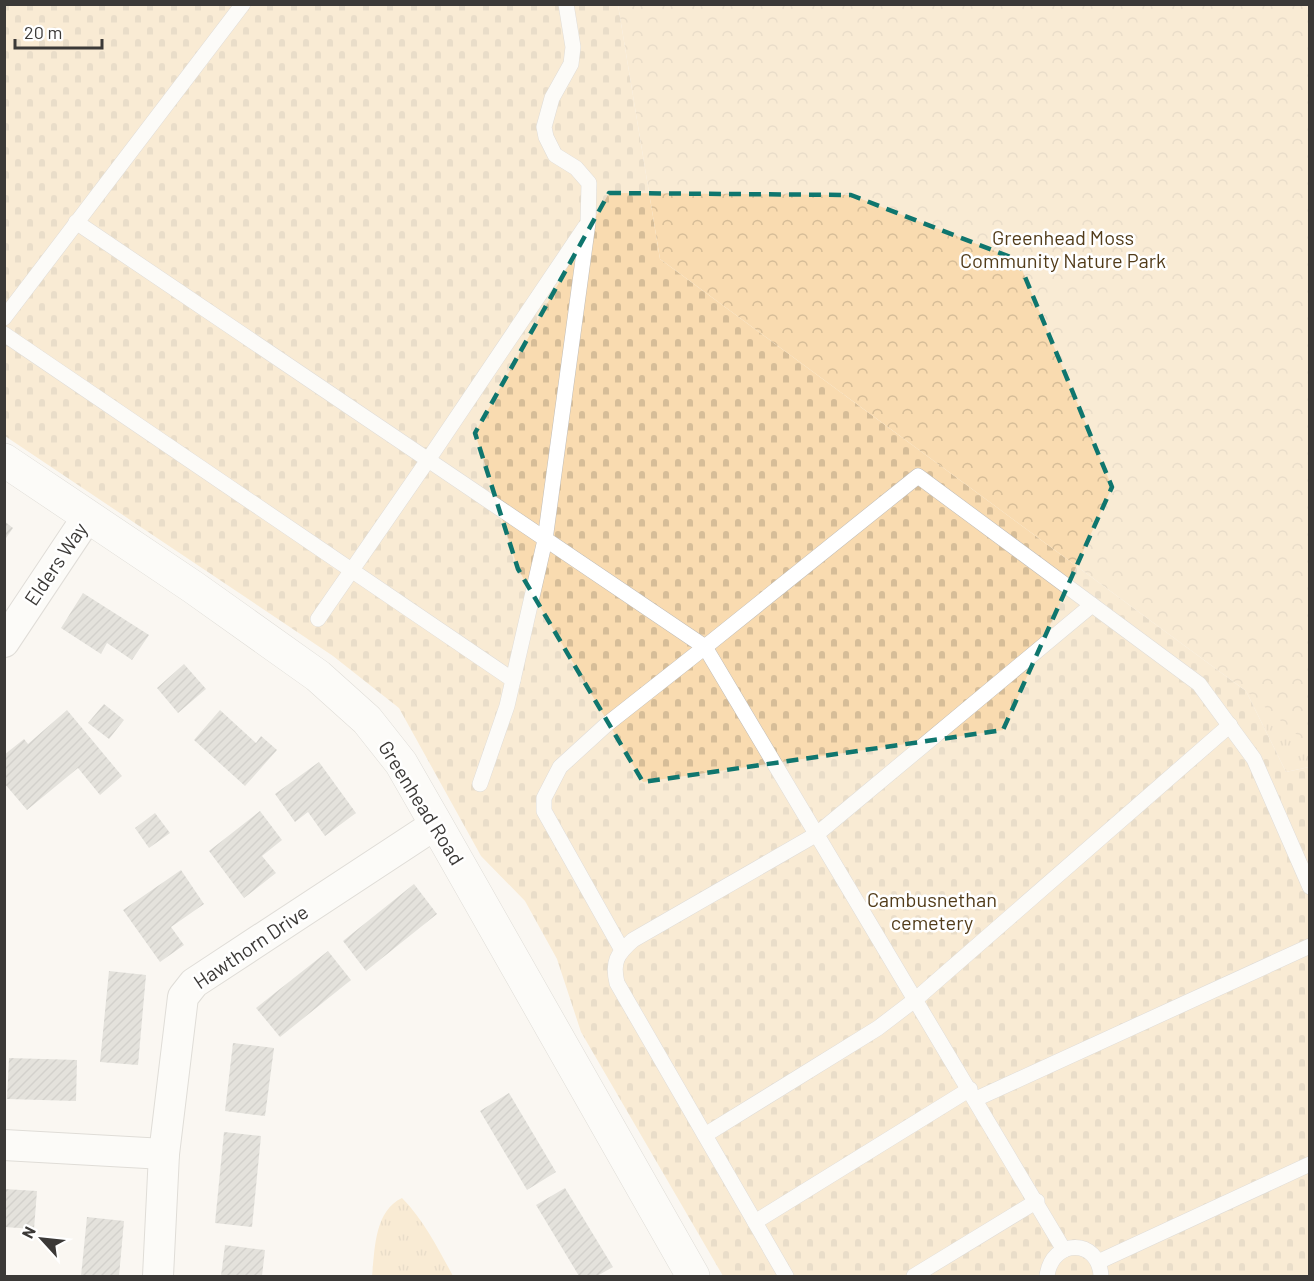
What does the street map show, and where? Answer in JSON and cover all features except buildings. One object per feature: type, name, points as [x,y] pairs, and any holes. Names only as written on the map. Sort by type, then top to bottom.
[{"type":"street","name":"Greenhead Road","points":[[4,460],[193,587],[326,683],[374,728],[400,763],[436,824],[693,1276]]},
{"type":"street","name":"Elders Way","points":[[4,642],[88,516]]},
{"type":"street","name":"Hawthorn Drive","points":[[158,1276],[164,1154],[183,997],[194,983],[436,824]]},
{"type":"street","points":[[4,1146],[164,1154]]},
{"type":"lane","points":[[4,318],[243,4]]},
{"type":"lane","points":[[480,784],[507,706],[545,540],[588,223],[589,183],[576,168],[555,155],[544,127],[552,98],[571,64],[573,47],[566,4]]},
{"type":"lane","points":[[76,222],[705,647],[1064,1250]]},
{"type":"lane","points":[[318,619],[588,223]]},
{"type":"lane","points":[[4,334],[513,680]]},
{"type":"lane","points":[[622,950],[544,812],[544,798],[560,766],[606,724],[918,476],[1199,684],[1254,759],[1310,887]]},
{"type":"lane","points":[[786,1276],[617,983],[614,969],[622,950],[633,940],[817,834],[1092,605]]},
{"type":"lane","points":[[705,1135],[878,1028],[916,999],[1230,725]]},
{"type":"lane","points":[[756,1222],[973,1094],[1310,946]]},
{"type":"lane","points":[[1047,1276],[1050,1263],[1058,1253],[1064,1250],[1083,1248],[1094,1256],[1100,1269],[1310,1164]]},
{"type":"lane","points":[[914,1276],[1036,1201]]},
{"type":"highlighted area","points":[[609,193],[851,195],[1018,260],[1112,487],[1003,730],[643,782],[518,569],[475,433]]},
{"type":"green space","name":"Cambusnethan cemetery","points":[[5,5],[618,5],[660,259],[1246,691],[1286,772],[1309,767],[1309,1276],[723,1276],[581,1032],[557,959],[525,901],[481,856],[399,708],[333,656],[5,436]]},
{"type":"green space","name":"Greenhead Moss Community Nature Park","points":[[618,5],[1309,5],[1309,745],[1246,691],[660,259]]},
{"type":"green space","points":[[1309,680],[1309,767],[1286,772],[1246,691]]},
{"type":"green space","points":[[402,1198],[424,1225],[453,1276],[372,1276],[375,1243],[381,1222],[393,1204]]}]
